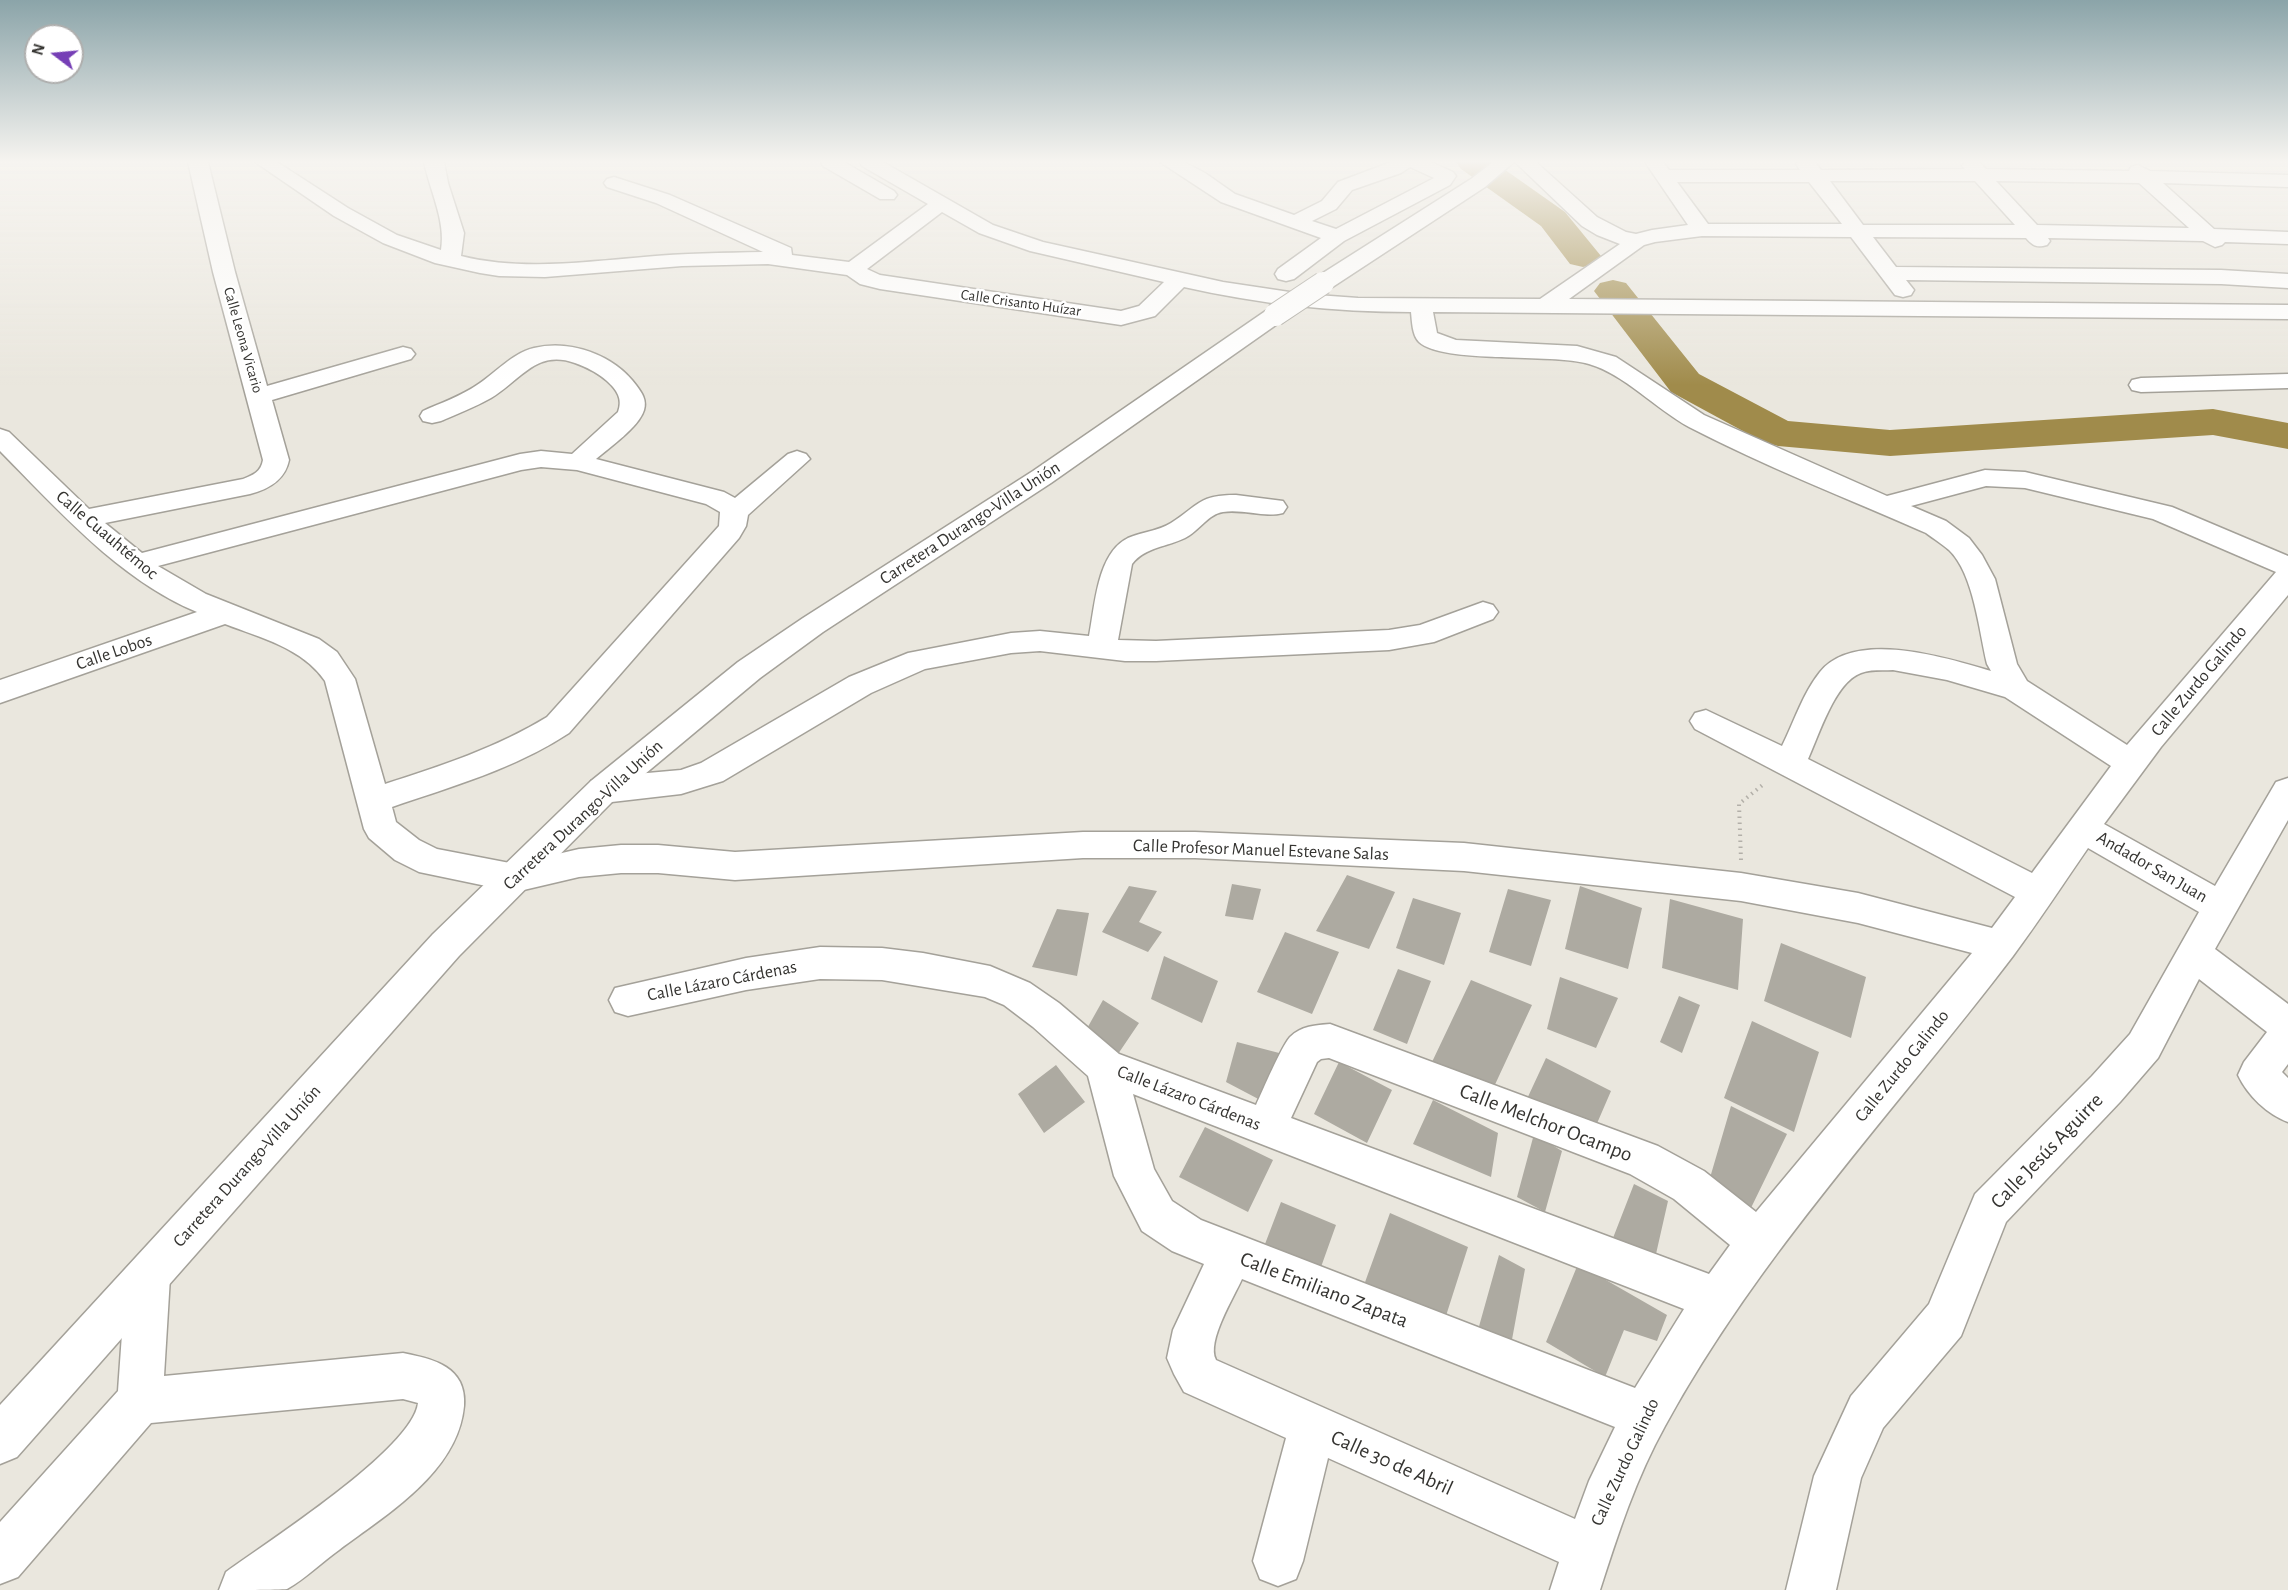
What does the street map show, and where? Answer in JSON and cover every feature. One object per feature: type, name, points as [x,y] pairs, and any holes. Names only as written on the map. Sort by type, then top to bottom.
[{"type":"street","name":"Calle Leona Vicario","points":[[83,519],[242,488],[265,479],[275,470],[276,460],[216,236]]},
{"type":"street","name":"Calle Crisanto Huízar","points":[[387,236],[413,248],[450,260],[499,270],[521,272],[712,258],[768,258],[853,269],[868,279],[880,282],[1121,318],[1143,315],[1153,308],[1178,280]]},
{"type":"street","points":[[450,260],[454,236]]},
{"type":"street","points":[[746,236],[801,261]]},
{"type":"street","points":[[853,269],[898,236]]},
{"type":"street","points":[[1004,236],[1019,242],[1223,289],[1358,305],[2288,312]]},
{"type":"street","points":[[1223,289],[1286,274],[1366,243],[1392,236]]},
{"type":"street","name":"Carretera Durango-Villa Unión","points":[[0,1440],[446,945],[603,790],[691,716],[767,657],[1042,477],[1275,315],[1395,236]]},
{"type":"street","points":[[1618,236],[1637,241]]},
{"type":"street","points":[[1632,236],[1637,241]]},
{"type":"street","points":[[1545,306],[1637,241],[1651,236]]},
{"type":"street","points":[[1861,236],[1917,308]]},
{"type":"street","points":[[2035,236],[2070,274]]},
{"type":"street","points":[[2209,236],[2248,278]]},
{"type":"street","points":[[2240,236],[2288,238]]},
{"type":"street","points":[[1286,274],[1337,237]]},
{"type":"street","points":[[1890,273],[2070,274],[2288,281]]},
{"type":"street","points":[[1421,305],[1426,336],[1434,342],[1456,347],[1577,353],[1594,356],[1608,362],[1668,403],[1731,438],[1936,527],[1959,544],[1972,561],[1981,579],[2002,664],[2016,689]]},
{"type":"street","points":[[432,416],[483,392],[542,351],[562,351],[600,364],[613,372],[634,399],[634,407],[629,416],[578,462]]},
{"type":"street","points":[[258,396],[403,354]]},
{"type":"street","points":[[2141,385],[2288,381]]},
{"type":"street","name":"Calle Cuauhtémoc","points":[[0,437],[83,519],[137,563],[175,590],[308,646],[326,659],[340,679],[381,829],[407,850],[431,862],[516,878]]},
{"type":"street","points":[[137,563],[520,462],[551,459],[578,462],[715,498],[727,503],[735,512],[736,521],[729,532],[558,725],[538,739],[511,752],[374,800]]},
{"type":"street","points":[[735,512],[797,459]]},
{"type":"street","points":[[1887,504],[1985,478],[2025,480],[2162,513],[2288,567]]},
{"type":"street","points":[[1102,647],[1118,563],[1124,552],[1135,544],[1175,532],[1186,526],[1201,510],[1213,505],[1227,502],[1275,507]]},
{"type":"street","name":"Calle Zurdo Galindo","points":[[1580,1569],[1612,1481],[1644,1415],[1716,1299],[1760,1241],[2000,945],[2131,763],[2288,576]]},
{"type":"street","name":"Calle Lobos","points":[[0,692],[228,612]]},
{"type":"street","points":[[603,790],[681,782],[712,772],[860,685],[919,660],[1011,643],[1040,641],[1125,651],[1156,651],[1389,640],[1424,635],[1483,612]]},
{"type":"street","points":[[1789,764],[1831,679],[1844,666],[1861,660],[1887,658],[2016,689],[2131,763]]},
{"type":"street","points":[[1706,721],[2037,892]]},
{"type":"street","name":"Calle Jesús Aguirre","points":[[1811,1590],[1838,1476],[1868,1412],[1945,1320],[1990,1208],[2106,1089],[2144,1046],[2288,791]]},
{"type":"street","name":"Andador San Juan","points":[[2082,828],[2221,907]]},
{"type":"street","name":"Calle Profesor Manuel Estevane Salas","points":[[516,878],[579,863],[621,859],[658,859],[735,866],[1083,845],[1195,845],[1475,858],[1741,887],[1858,908],[2000,945]]},
{"type":"street","points":[[2194,954],[2288,1026]]},
{"type":"street","name":"Calle Lázaro Cárdenas","points":[[628,1000],[746,974],[820,963],[882,964],[990,981],[1017,994],[1046,1015],[1106,1066],[1716,1299]]},
{"type":"street","points":[[2288,1033],[2258,1075],[2288,1104]]},
{"type":"street","name":"Calle Melchor Ocampo","points":[[1266,1127],[1299,1056],[1314,1042],[1330,1041],[1562,1131],[1644,1160],[1689,1185],[1760,1241]]},
{"type":"street","name":"Calle Emiliano Zapata","points":[[1106,1066],[1135,1176],[1157,1216],[1187,1236],[1644,1415]]},
{"type":"street","name":"Calle 30 de Abril","points":[[1232,1254],[1195,1330],[1190,1358],[1200,1376],[1312,1428],[1580,1569]]},
{"type":"street","points":[[0,1559],[140,1401],[148,1277]]},
{"type":"street","points":[[140,1401],[403,1376],[426,1380],[442,1393],[439,1422],[420,1450],[388,1483],[244,1590]]},
{"type":"street","points":[[1278,1562],[1312,1428]]},
{"type":"path","points":[[1741,887],[1739,804],[1789,764]]},
{"type":"building","points":[[1347,875],[1395,892],[1369,949],[1316,931]]},
{"type":"building","points":[[1232,884],[1261,889],[1253,920],[1225,916]]},
{"type":"building","points":[[1129,886],[1157,891],[1139,922],[1162,932],[1148,952],[1102,932]]},
{"type":"building","points":[[1580,886],[1642,908],[1628,969],[1565,949]]},
{"type":"building","points":[[1508,889],[1551,900],[1531,966],[1489,952]]},
{"type":"building","points":[[1413,898],[1461,913],[1444,965],[1396,948]]},
{"type":"building","points":[[1670,899],[1743,919],[1738,990],[1662,968]]},
{"type":"building","points":[[1057,909],[1089,913],[1077,976],[1032,967]]},
{"type":"building","points":[[1285,932],[1339,952],[1312,1014],[1257,992]]},
{"type":"building","points":[[1781,943],[1866,977],[1851,1038],[1764,1001]]},
{"type":"building","points":[[1164,956],[1218,981],[1202,1023],[1151,999]]},
{"type":"building","points":[[1398,969],[1431,981],[1407,1044],[1373,1030]]},
{"type":"building","points":[[1560,977],[1618,998],[1596,1048],[1547,1029]]},
{"type":"building","points":[[1471,980],[1532,1005],[1492,1091],[1432,1062]]},
{"type":"building","points":[[1679,996],[1700,1005],[1682,1053],[1660,1042]]},
{"type":"building","points":[[1103,1000],[1139,1023],[1116,1057],[1085,1032]]},
{"type":"building","points":[[1752,1021],[1819,1052],[1794,1132],[1724,1098]]},
{"type":"building","points":[[1237,1042],[1283,1054],[1264,1102],[1226,1082]]},
{"type":"building","points":[[1546,1058],[1611,1091],[1592,1135],[1526,1101]]},
{"type":"building","points":[[1339,1062],[1392,1090],[1367,1143],[1314,1114]]},
{"type":"building","points":[[1056,1065],[1085,1102],[1044,1133],[1018,1094]]},
{"type":"building","points":[[1433,1100],[1498,1133],[1491,1177],[1413,1144]]},
{"type":"building","points":[[1731,1106],[1787,1134],[1749,1212],[1707,1188]]},
{"type":"building","points":[[1205,1127],[1273,1160],[1248,1212],[1179,1177]]},
{"type":"building","points":[[1534,1134],[1562,1151],[1545,1212],[1517,1197]]},
{"type":"building","points":[[1634,1184],[1668,1201],[1656,1254],[1613,1238]]},
{"type":"building","points":[[1281,1202],[1336,1225],[1321,1267],[1265,1244]]},
{"type":"building","points":[[1390,1213],[1468,1247],[1444,1322],[1364,1285]]},
{"type":"building","points":[[1499,1255],[1525,1269],[1511,1345],[1478,1330]]},
{"type":"building","points":[[1578,1264],[1667,1315],[1657,1341],[1624,1330],[1605,1377],[1546,1342]]},
{"type":"waterway","points":[[1567,236],[1583,256]]},
{"type":"waterway","points":[[1613,291],[1685,383],[1778,433],[1890,443],[2213,422],[2288,436]]}]
